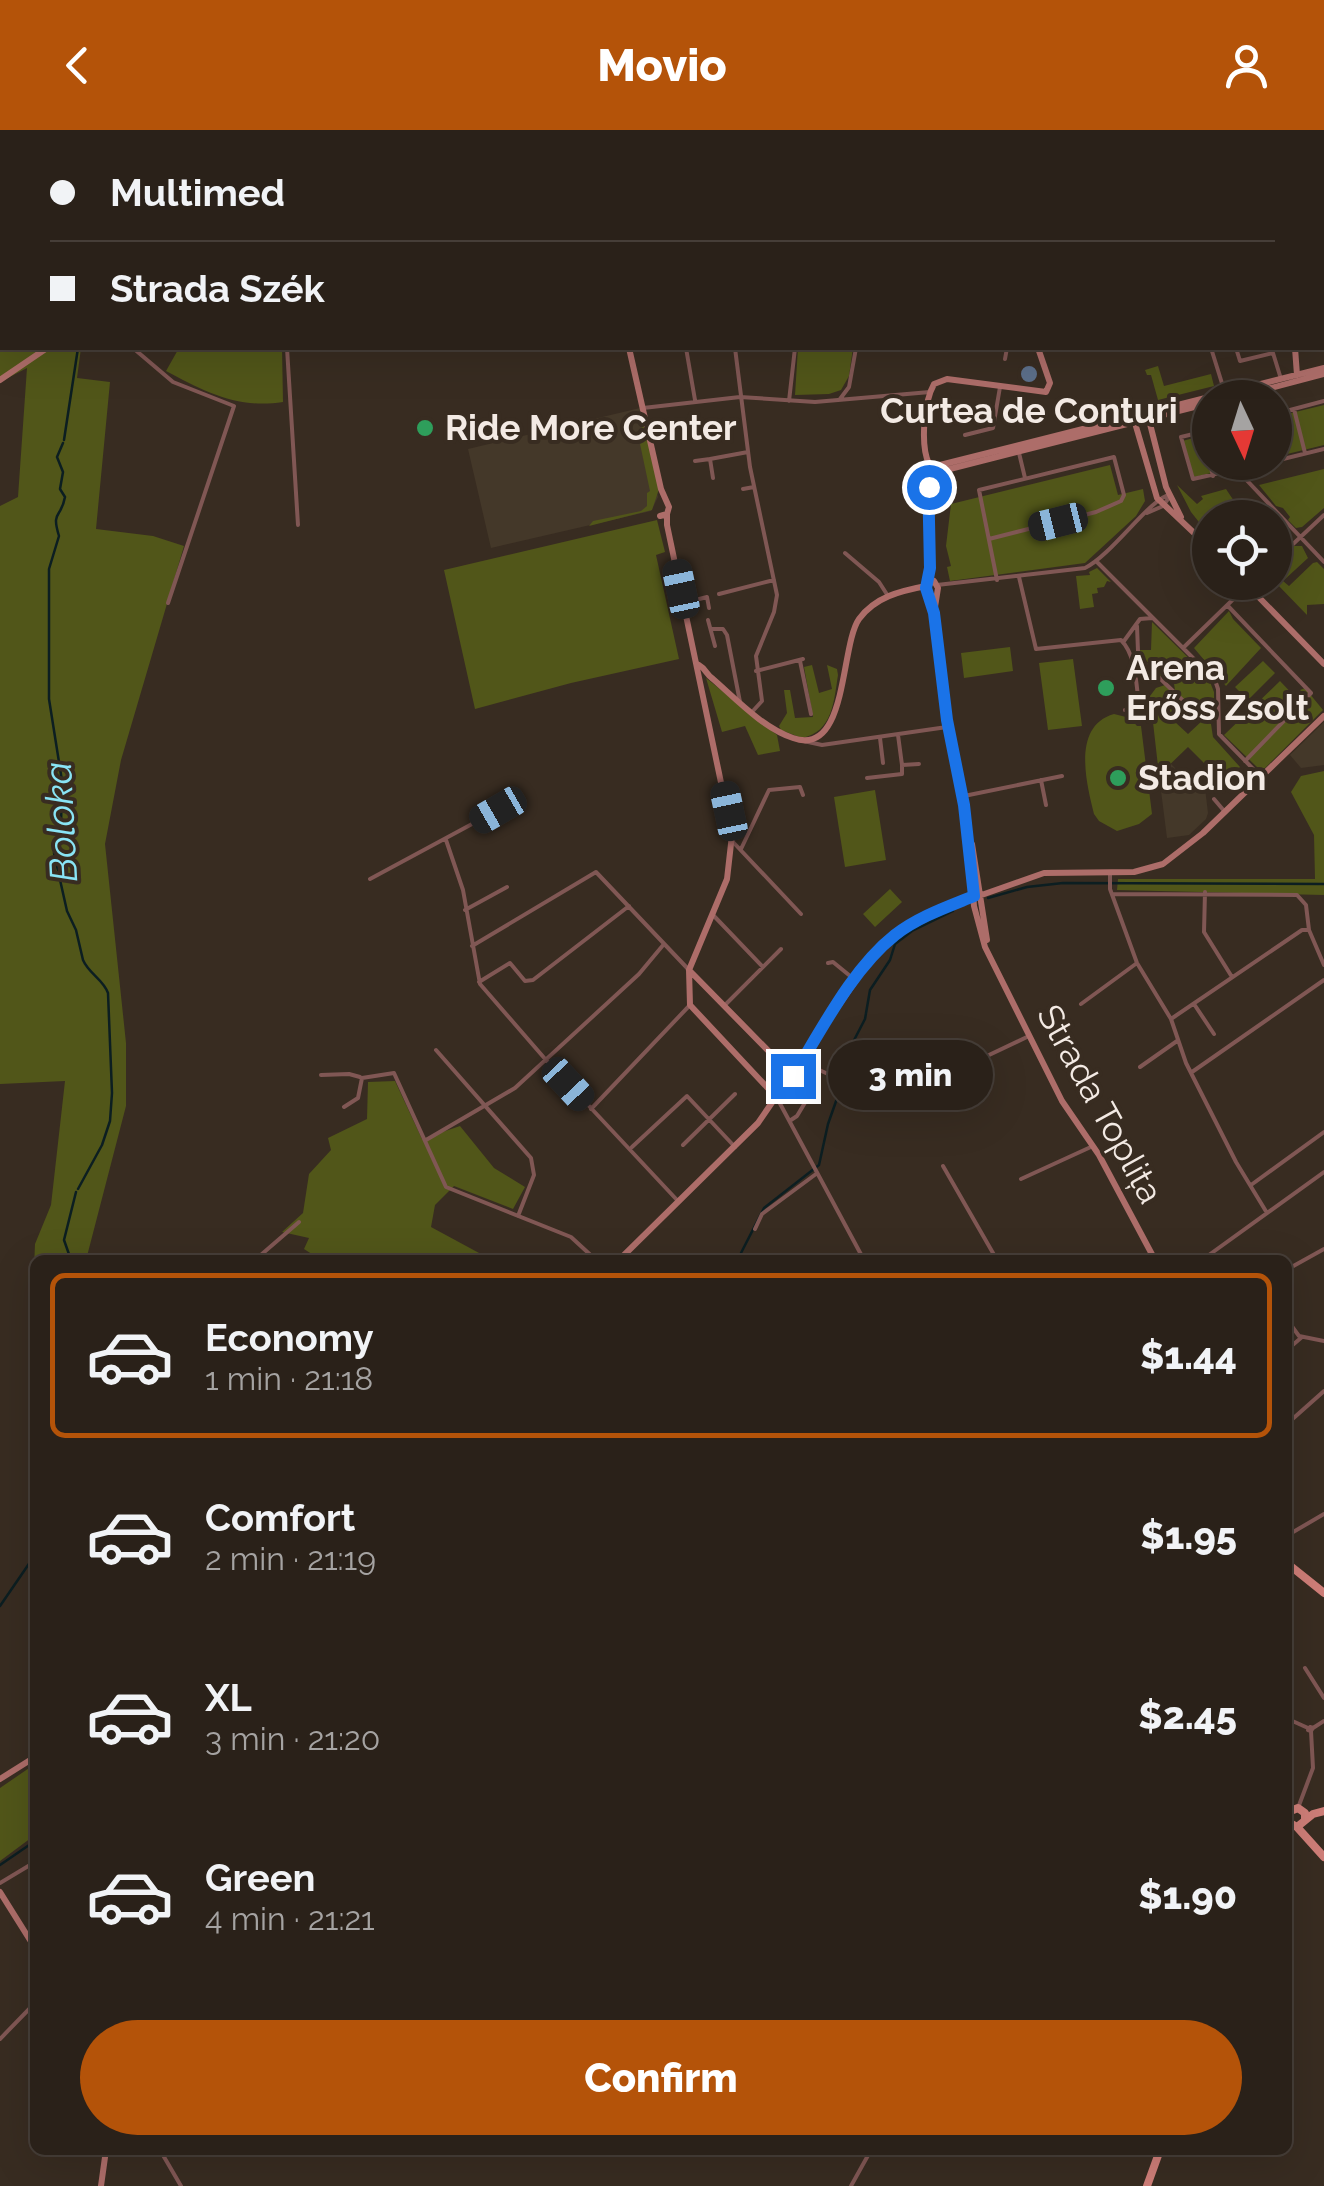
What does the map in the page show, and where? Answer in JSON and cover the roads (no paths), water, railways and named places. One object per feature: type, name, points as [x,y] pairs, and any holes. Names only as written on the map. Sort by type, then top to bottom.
[{"type":"main road","points":[[1292,1567],[1324,1593]]},
{"type":"main road","points":[[1292,1808],[1305,1813],[1296,1826]]},
{"type":"main road","points":[[1296,1826],[1324,1811]]},
{"type":"main road","points":[[1296,1826],[1324,1857]]},
{"type":"main road","points":[[1148,2186],[1158,2155]]},
{"type":"street","points":[[0,380],[44,350]]},
{"type":"street","points":[[136,350],[174,382],[234,406],[168,603]]},
{"type":"street","points":[[288,350],[298,524]]},
{"type":"street","points":[[629,350],[660,490],[659,505],[701,670],[732,842],[728,880],[690,970],[690,1005],[777,1098],[861,1255]]},
{"type":"street","points":[[686,350],[695,400]]},
{"type":"street","points":[[735,350],[748,452],[776,606],[758,648],[756,671],[762,701],[752,712]]},
{"type":"street","points":[[789,401],[794,350]]},
{"type":"street","points":[[840,399],[849,387],[856,350]]},
{"type":"street","points":[[1005,359],[1006,350]]},
{"type":"street","points":[[933,587],[927,495],[933,470],[924,452],[930,392],[936,382],[945,379],[1048,390],[1050,384],[1039,350]]},
{"type":"street","points":[[1212,350],[1221,380]]},
{"type":"street","points":[[1237,350],[1240,360],[1274,353],[1281,379]]},
{"type":"street","points":[[1297,350],[1297,375]]},
{"type":"street","points":[[1289,380],[1324,371]]},
{"type":"street","points":[[1278,380],[1324,371]]},
{"type":"street","points":[[965,435],[993,428],[1000,387]]},
{"type":"street","points":[[642,408],[740,397],[789,401],[930,392]]},
{"type":"street","points":[[1306,454],[1294,408],[1324,401]]},
{"type":"street","points":[[933,470],[1192,405]]},
{"type":"street","points":[[1148,416],[1192,407]]},
{"type":"street","points":[[1148,416],[1170,495],[1182,518]]},
{"type":"street","points":[[1134,420],[1154,498],[1192,529]]},
{"type":"street","points":[[1192,434],[1181,437],[1192,476]]},
{"type":"street","points":[[933,470],[1068,436]]},
{"type":"street","points":[[1292,457],[1324,449]]},
{"type":"street","points":[[1018,451],[1026,478]]},
{"type":"street","points":[[694,461],[748,452]]},
{"type":"street","points":[[989,539],[1096,512],[1120,502],[1124,497],[1112,456],[979,490],[996,580]]},
{"type":"street","points":[[710,459],[713,478]]},
{"type":"street","points":[[1246,480],[1324,562]]},
{"type":"street","points":[[743,489],[754,486]]},
{"type":"street","points":[[799,740],[817,737],[834,718],[855,626],[864,612],[888,596],[916,588],[1076,570],[1096,562],[1147,513],[1154,498],[1162,493],[1170,495]]},
{"type":"street","points":[[1147,513],[1165,507],[1170,495]]},
{"type":"street","points":[[659,505],[664,515]]},
{"type":"street","points":[[1292,544],[1324,515]]},
{"type":"street","points":[[845,554],[878,582],[888,596]]},
{"type":"street","points":[[1096,562],[1217,684],[1217,720],[1222,738],[1261,777]]},
{"type":"street","points":[[1019,578],[1036,650],[1124,641],[1138,626]]},
{"type":"street","points":[[718,594],[774,580]]},
{"type":"street","name":"Strada Toplița","points":[[933,587],[948,726],[968,834],[979,930],[1068,1112],[1094,1146],[1151,1255]]},
{"type":"street","points":[[684,602],[707,597],[709,608]]},
{"type":"street","points":[[1184,648],[1233,600]]},
{"type":"street","points":[[1263,600],[1324,664]]},
{"type":"street","points":[[1228,606],[1312,694],[1245,761]]},
{"type":"street","points":[[1152,618],[1140,619],[1138,626],[1138,646],[1144,663],[1201,718],[1217,720]]},
{"type":"street","points":[[708,620],[714,646]]},
{"type":"street","points":[[710,630],[722,630],[726,636],[740,702]]},
{"type":"street","points":[[1124,641],[1132,658],[1139,705],[1137,709],[1126,710]]},
{"type":"street","points":[[756,671],[802,660],[811,714]]},
{"type":"street","points":[[701,670],[752,712],[799,740],[822,745],[948,726]]},
{"type":"street","points":[[623,1255],[735,1147],[777,1098],[856,980],[899,932],[976,895],[1055,871],[1142,871],[1167,862],[1324,716]]},
{"type":"street","points":[[867,778],[902,774],[898,734]]},
{"type":"street","points":[[880,737],[883,763]]},
{"type":"street","points":[[902,765],[919,764]]},
{"type":"street","points":[[962,796],[1062,776]]},
{"type":"street","points":[[1041,780],[1046,804]]},
{"type":"street","points":[[741,850],[769,790],[800,787],[802,795]]},
{"type":"street","points":[[1214,800],[1225,812]]},
{"type":"street","points":[[370,879],[498,810]]},
{"type":"street","points":[[446,840],[458,872],[480,982],[546,1060],[678,1201]]},
{"type":"street","points":[[732,842],[801,914]]},
{"type":"street","points":[[472,946],[596,872],[793,1076]]},
{"type":"street","points":[[1110,872],[1112,894],[1136,963],[1171,1020],[1192,1072],[1267,1214]]},
{"type":"street","points":[[465,910],[508,887]]},
{"type":"street","points":[[1205,892],[1204,932],[1232,977]]},
{"type":"street","points":[[1112,894],[1297,895],[1306,905],[1309,930],[1324,965]]},
{"type":"street","points":[[480,982],[510,963],[524,981],[533,980],[629,906]]},
{"type":"street","points":[[713,916],[763,967]]},
{"type":"street","points":[[1171,1020],[1292,935],[1309,930]]},
{"type":"street","points":[[425,1140],[515,1088],[638,974],[664,944]]},
{"type":"street","points":[[724,1006],[781,950]]},
{"type":"street","points":[[828,963],[833,962],[856,980]]},
{"type":"street","points":[[1080,1004],[1136,963]]},
{"type":"street","points":[[1192,1072],[1324,980]]},
{"type":"street","points":[[1194,1004],[1214,1034]]},
{"type":"street","points":[[591,1109],[690,1005]]},
{"type":"street","points":[[968,1064],[1029,1036]]},
{"type":"street","points":[[1140,1067],[1178,1040]]},
{"type":"street","points":[[436,1050],[534,1165],[518,1216]]},
{"type":"street","points":[[802,1062],[840,1080],[849,1078],[856,1066]]},
{"type":"street","points":[[320,1075],[349,1074],[362,1078],[394,1073],[446,1186],[571,1237],[591,1255]]},
{"type":"street","points":[[344,1107],[358,1098],[362,1078]]},
{"type":"street","points":[[683,1145],[735,1094]]},
{"type":"street","points":[[630,1149],[686,1096],[735,1147]]},
{"type":"street","points":[[788,1121],[797,1116],[806,1102]]},
{"type":"street","points":[[1249,1186],[1324,1132]]},
{"type":"street","points":[[1021,1179],[1094,1146]]},
{"type":"street","points":[[943,1166],[994,1255]]},
{"type":"street","points":[[755,1229],[762,1214],[814,1172]]},
{"type":"street","points":[[1209,1255],[1324,1172]]},
{"type":"street","points":[[262,1255],[299,1222]]},
{"type":"street","points":[[1292,1267],[1324,1249]]},
{"type":"street","points":[[1292,1326],[1302,1337],[1324,1341]]},
{"type":"street","points":[[1292,1346],[1302,1337]]},
{"type":"street","points":[[1292,1419],[1324,1390]]},
{"type":"street","points":[[1292,1533],[1324,1514]]},
{"type":"street","points":[[1305,1668],[1324,1698]]},
{"type":"street","points":[[1292,1721],[1311,1729]]},
{"type":"street","points":[[1311,1729],[1324,1721]]},
{"type":"street","points":[[1292,1806],[1313,1768],[1311,1729]]},
{"type":"street","points":[[0,1779],[30,1760]]},
{"type":"street","points":[[0,1883],[30,1865]]},
{"type":"street","points":[[0,1892],[30,1940]]},
{"type":"street","points":[[0,2040],[30,2008]]},
{"type":"street","points":[[101,2186],[105,2155]]},
{"type":"street","points":[[163,2155],[181,2186]]},
{"type":"street","points":[[851,2186],[868,2155]]},
{"type":"waterway","name":"Boloka","points":[[64,440],[78,350]]},
{"type":"waterway","name":"Boloka","points":[[63,443],[57,457],[63,472],[60,489],[65,497],[56,518],[59,536],[49,569],[49,699],[62,781],[61,825],[54,853],[83,960],[108,993],[112,1093],[110,1121],[102,1145],[78,1189]]},
{"type":"waterway","points":[[988,898],[1027,887],[1063,883],[1324,884]]},
{"type":"waterway","points":[[741,1255],[764,1208],[819,1165],[840,1090],[838,1071],[865,1019],[870,990],[890,960],[895,944],[953,911]]},
{"type":"waterway","name":"Boloka","points":[[69,1255],[64,1240],[76,1192]]},
{"type":"waterway","name":"Boloka","points":[[0,1606],[30,1562]]},
{"type":"waterway","points":[[0,1865],[30,1844]]},
{"type":"place","name":"Curtea de Conturi","points":[[1029,374]]},
{"type":"place","name":"Ride More Center","points":[[425,428]]},
{"type":"place","name":"Arena Erőss Zsolt","points":[[1106,688]]},
{"type":"place","name":"Stadion","points":[[1118,778]]}]
